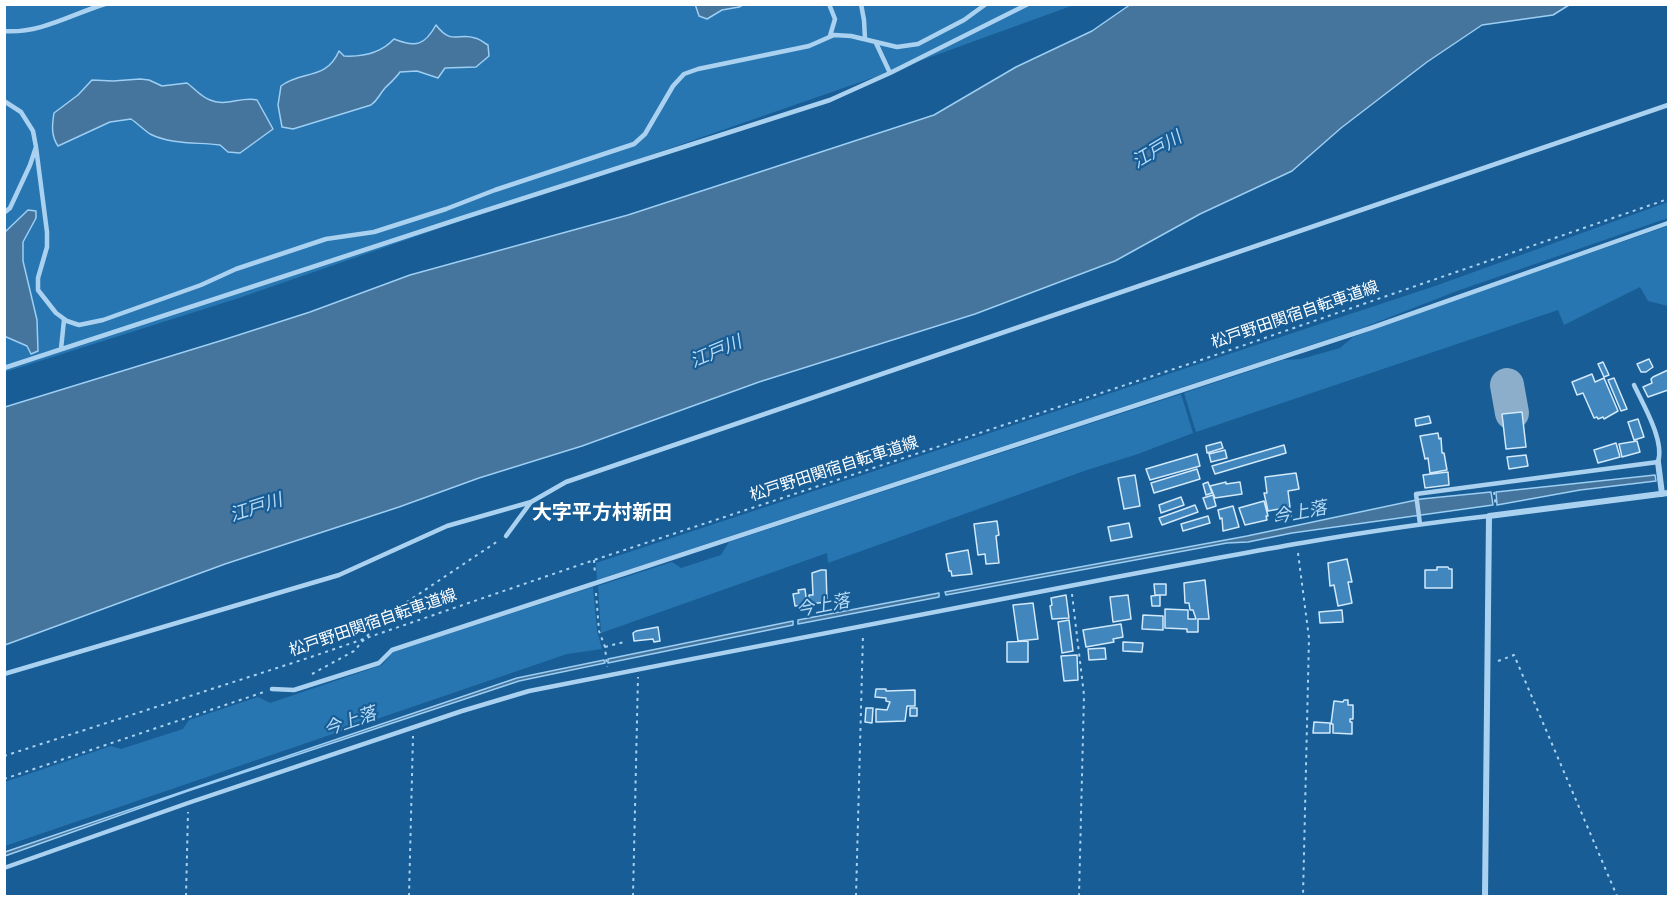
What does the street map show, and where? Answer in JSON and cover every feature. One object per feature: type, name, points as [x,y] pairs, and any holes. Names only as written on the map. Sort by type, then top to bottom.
[{"type":"street","points":[[1485,897],[1489,516],[1665,493],[1661,484],[1659,462]]},
{"type":"lane","points":[[4,31],[16,32],[50,25],[105,4]]},
{"type":"lane","points":[[829,4],[835,19],[830,36]]},
{"type":"lane","points":[[861,4],[865,39]]},
{"type":"lane","points":[[4,101],[21,112],[33,130],[47,232],[47,247],[38,278],[38,290],[64,320],[80,325],[103,320],[326,239],[384,229],[628,146],[645,134],[673,86],[684,74],[698,69],[809,46],[834,34],[897,47],[918,44],[964,20],[986,4]]},
{"type":"lane","points":[[4,368],[830,99],[890,73],[1028,4]]},
{"type":"lane","points":[[876,42],[890,73]]},
{"type":"lane","points":[[4,674],[339,575],[447,526],[531,502],[566,482],[1668,105]]},
{"type":"lane","points":[[4,213],[10,208],[36,147]]},
{"type":"lane","points":[[272,689],[294,690],[379,663],[392,650],[1371,328],[1668,223]]},
{"type":"lane","points":[[61,349],[64,320]]},
{"type":"lane","points":[[1420,522],[1416,494],[1659,462],[1661,454],[1649,414],[1634,385]]},
{"type":"lane","points":[[506,536],[531,502]]},
{"type":"lane","points":[[4,868],[413,727],[529,691],[1071,585],[1420,522],[1489,516]]},
{"type":"path","name":"松戸野田関宿自転車道線","points":[[4,756],[364,639],[594,560],[1198,361],[1668,199]]},
{"type":"path","points":[[1493,483],[1497,515]]},
{"type":"path","points":[[308,676],[354,651],[383,618],[506,536]]},
{"type":"path","points":[[1296,544],[1309,638],[1303,897]]},
{"type":"path","points":[[594,560],[599,631],[605,647],[607,669]]},
{"type":"path","points":[[1071,585],[1084,695],[1079,897]]},
{"type":"path","points":[[856,897],[863,626]]},
{"type":"path","points":[[605,647],[624,642]]},
{"type":"path","points":[[1487,665],[1514,655],[1617,897]]},
{"type":"path","points":[[633,897],[638,669]]},
{"type":"path","points":[[4,779],[272,689]]},
{"type":"path","points":[[409,897],[413,727]]},
{"type":"path","points":[[186,897],[188,803]]},
{"type":"shaded area","points":[[4,5],[1074,5],[878,76],[239,298],[5,372]]},
{"type":"shaded area","points":[[1668,202],[1668,218],[1457,291],[1362,328],[597,580],[596,563],[1435,286]]},
{"type":"shaded area","points":[[1668,226],[1668,306],[1648,301],[1640,287],[1564,325],[1558,310],[1196,432],[1184,393],[1283,360],[1301,359],[1340,348],[1353,337]]},
{"type":"shaded area","points":[[1181,394],[1193,433],[828,563],[827,553],[601,633],[598,586],[672,562],[681,568],[721,555],[729,542]]},
{"type":"shaded area","points":[[593,587],[597,631],[602,649],[567,654],[5,846],[5,782],[111,746],[121,749],[183,729],[189,720],[258,697],[270,703],[382,665],[393,652]]},
{"type":"water","points":[[695,4],[743,5],[722,10],[707,19],[699,16]]},
{"type":"water","name":"江戸川","points":[[1131,4],[1569,5],[1553,15],[1482,25],[1427,62],[1341,128],[1292,171],[1200,214],[1115,261],[975,314],[759,382],[582,446],[479,478],[399,507],[225,564],[5,645],[5,407],[310,312],[410,275],[628,215],[934,115],[1016,67],[1092,31]]},
{"type":"water","points":[[436,25],[451,37],[469,37],[480,40],[488,45],[489,56],[476,67],[445,68],[438,78],[417,71],[400,72],[371,105],[293,129],[282,127],[278,105],[281,86],[327,67],[339,51],[344,56],[358,56],[377,51],[394,39],[419,43],[428,37]]},
{"type":"water","points":[[140,79],[162,86],[187,83],[204,97],[216,102],[257,100],[273,129],[240,153],[228,152],[220,145],[176,142],[158,138],[131,119],[110,122],[58,146],[53,130],[54,113],[78,95],[92,80]]},
{"type":"water","points":[[28,210],[36,211],[36,218],[23,242],[23,261],[37,320],[38,351],[31,354],[27,346],[4,336],[5,232]]},
{"type":"water","points":[[1655,475],[1656,481],[1580,490],[1497,505],[1496,492]]},
{"type":"water","points":[[1491,492],[1493,505],[1292,533],[1248,542],[1227,543],[946,595],[945,592],[1247,536],[1421,499]]},
{"type":"water","points":[[939,593],[939,597],[798,624],[798,620]]},
{"type":"water","points":[[793,621],[793,625],[608,663],[608,659]]},
{"type":"water","points":[[604,660],[605,663],[519,681],[188,791],[5,856],[5,852],[517,678]]},
{"type":"building","points":[[1649,359],[1653,367],[1646,372],[1641,372],[1637,364]]},
{"type":"building","points":[[1603,362],[1609,375],[1604,377],[1598,364]]},
{"type":"building","points":[[1668,370],[1668,390],[1648,397],[1643,387],[1652,383],[1653,377]]},
{"type":"building","points":[[1592,374],[1595,382],[1604,378],[1618,411],[1604,419],[1603,417],[1594,418],[1583,393],[1577,395],[1572,382]]},
{"type":"building","points":[[1614,378],[1627,409],[1621,411],[1608,380]]},
{"type":"building","points":[[1522,412],[1526,447],[1506,449],[1502,414]]},
{"type":"building","points":[[1429,416],[1431,423],[1416,426],[1415,419]]},
{"type":"building","points":[[1638,419],[1644,437],[1634,440],[1628,422]]},
{"type":"building","points":[[1438,433],[1447,470],[1430,473],[1428,458],[1425,459],[1420,436]]},
{"type":"building","points":[[1637,441],[1640,452],[1622,457],[1619,444]]},
{"type":"building","points":[[1221,442],[1223,448],[1207,453],[1206,446]]},
{"type":"building","points":[[1616,443],[1620,457],[1598,463],[1594,450]]},
{"type":"building","points":[[1284,445],[1286,453],[1215,474],[1212,466]]},
{"type":"building","points":[[1225,450],[1227,458],[1211,462],[1209,454]]},
{"type":"building","points":[[1197,454],[1200,466],[1150,480],[1146,469]]},
{"type":"building","points":[[1526,455],[1528,466],[1509,469],[1507,457]]},
{"type":"building","points":[[1197,469],[1200,479],[1154,493],[1151,483]]},
{"type":"building","points":[[1448,472],[1449,485],[1425,488],[1423,475]]},
{"type":"building","points":[[1296,473],[1299,489],[1288,491],[1290,507],[1268,511],[1264,493],[1267,493],[1265,477]]},
{"type":"building","points":[[1135,475],[1140,506],[1124,509],[1118,478]]},
{"type":"building","points":[[1208,482],[1212,493],[1206,495],[1203,484]]},
{"type":"building","points":[[1226,482],[1226,484],[1240,482],[1242,494],[1215,498],[1210,486]]},
{"type":"building","points":[[1213,495],[1216,506],[1207,509],[1203,498]]},
{"type":"building","points":[[1181,497],[1184,505],[1161,513],[1159,505]]},
{"type":"building","points":[[1264,501],[1267,520],[1245,525],[1239,508]]},
{"type":"building","points":[[1195,505],[1198,512],[1162,525],[1159,518]]},
{"type":"building","points":[[1233,506],[1239,527],[1223,531],[1222,518],[1220,519],[1218,510]]},
{"type":"building","points":[[1290,509],[1291,516],[1276,521],[1276,516],[1282,515],[1281,510]]},
{"type":"building","points":[[1208,516],[1210,523],[1183,531],[1181,524]]},
{"type":"building","points":[[997,521],[999,563],[986,564],[985,554],[978,555],[974,524]]},
{"type":"building","points":[[1129,523],[1132,537],[1111,541],[1108,527]]},
{"type":"building","points":[[968,550],[972,574],[952,576],[946,554]]},
{"type":"building","points":[[1347,559],[1352,582],[1348,582],[1352,603],[1338,606],[1334,585],[1330,586],[1328,563]]},
{"type":"building","points":[[1437,567],[1452,569],[1452,588],[1425,588],[1425,570],[1437,570]]},
{"type":"building","points":[[826,570],[827,602],[809,604],[809,595],[813,595],[812,573]]},
{"type":"building","points":[[1205,580],[1209,619],[1198,619],[1198,632],[1165,628],[1165,609],[1188,610],[1188,619],[1196,619],[1193,610],[1190,610],[1189,603],[1185,603],[1184,583]]},
{"type":"building","points":[[1154,584],[1166,584],[1166,595],[1155,595]]},
{"type":"building","points":[[805,589],[807,605],[795,606],[793,594]]},
{"type":"building","points":[[1066,595],[1069,618],[1052,619],[1051,598]]},
{"type":"building","points":[[1128,595],[1131,619],[1113,622],[1110,597]]},
{"type":"building","points":[[1160,595],[1160,606],[1152,606],[1151,596]]},
{"type":"building","points":[[1033,603],[1038,639],[1018,641],[1013,605]]},
{"type":"building","points":[[1342,610],[1343,622],[1320,623],[1319,612]]},
{"type":"building","points":[[1143,615],[1163,616],[1163,630],[1142,629]]},
{"type":"building","points":[[1069,620],[1073,651],[1062,653],[1058,622]]},
{"type":"building","points":[[1121,624],[1123,637],[1113,639],[1114,642],[1086,647],[1083,630]]},
{"type":"building","points":[[658,627],[660,641],[654,642],[653,639],[634,641],[633,633],[636,631]]},
{"type":"building","points":[[1028,641],[1028,662],[1007,662],[1007,642]]},
{"type":"building","points":[[1123,642],[1143,643],[1142,652],[1123,651]]},
{"type":"building","points":[[1105,648],[1106,659],[1089,660],[1088,649]]},
{"type":"building","points":[[1077,655],[1078,680],[1064,681],[1061,656]]},
{"type":"building","points":[[876,689],[915,690],[915,706],[907,706],[905,721],[876,722],[876,709],[887,710],[890,702],[886,701],[886,698],[875,697]]},
{"type":"building","points":[[1348,700],[1348,705],[1353,705],[1353,719],[1350,719],[1352,734],[1333,733],[1333,724],[1331,724],[1334,701],[1343,702]]},
{"type":"building","points":[[866,708],[873,708],[872,723],[865,722]]},
{"type":"building","points":[[910,708],[917,708],[917,716],[910,716]]},
{"type":"building","points":[[1314,722],[1330,723],[1330,733],[1313,733]]},
{"type":"taxiway","points":[[1507,385],[1512,413]]},
{"type":"district","name":"大字平方村新田","points":[[602,513]]},
{"type":"water label","name":"今上落","points":[[1300,513]]},
{"type":"water label","name":"今上落","points":[[823,606]]},
{"type":"water label","name":"今上落","points":[[350,722]]}]
